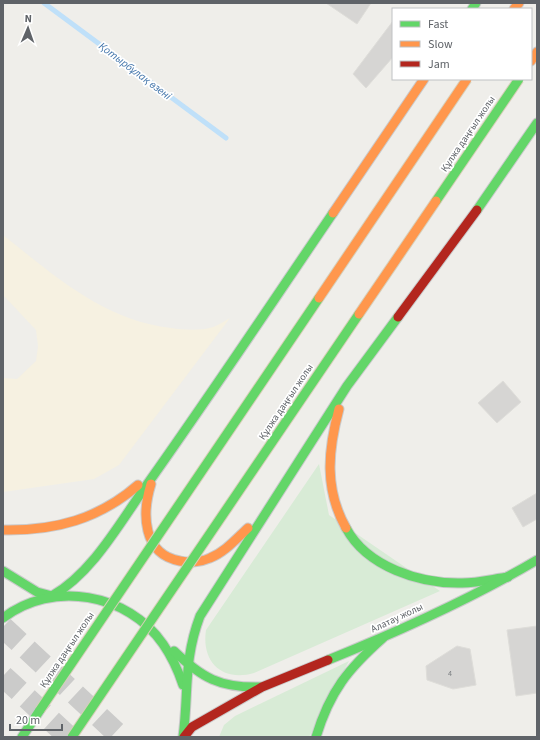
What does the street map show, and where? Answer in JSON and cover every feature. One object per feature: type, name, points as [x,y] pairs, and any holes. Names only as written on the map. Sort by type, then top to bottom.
[{"type":"main road","points":[[52,596],[69,584],[91,563],[166,458],[423,80]]},
{"type":"main road","name":"Құлжа даңғыл жолы","points":[[22,737],[466,80]]},
{"type":"main road","name":"Құлжа даңғыл жолы","points":[[72,737],[518,80]]},
{"type":"main road","points":[[183,737],[186,704],[187,663],[192,635],[200,616],[347,386],[482,203],[537,123]]},
{"type":"main road","points":[[347,386],[336,418],[328,470],[335,504],[352,540],[381,564],[401,573],[424,578],[462,583],[508,577]]},
{"type":"main road","points":[[3,530],[43,529],[91,514],[117,502],[138,485],[166,458]]},
{"type":"main road","points":[[156,472],[149,490],[145,508],[146,532],[157,551],[166,558],[178,561],[192,562],[205,560],[216,555],[232,543],[258,518],[277,495]]},
{"type":"main road","name":"Алатау жолы","points":[[262,687],[383,638],[508,577],[537,560]]},
{"type":"main road","points":[[3,571],[28,587],[52,596]]},
{"type":"main road","points":[[3,618],[24,604],[52,596],[85,595],[107,601],[134,614],[187,663],[200,673],[226,686],[240,688],[262,687]]},
{"type":"main road","points":[[160,637],[178,669],[184,689],[186,704]]},
{"type":"main road","points":[[316,737],[320,723],[337,688],[351,667],[383,638]]},
{"type":"main road","points":[[183,737],[192,727],[262,687]]},
{"type":"green space","points":[[319,464],[329,515],[440,591],[254,673],[233,675],[224,672],[216,667],[207,652],[205,642],[206,630]]},
{"type":"green space","points":[[349,661],[309,737],[219,737],[224,725],[235,716]]},
{"type":"sand","points":[[3,235],[81,294],[123,316],[146,323],[192,330],[213,327],[230,318],[119,465],[94,479],[3,492],[3,378],[17,379],[36,361],[38,346],[36,330],[3,295]]},
{"type":"building","points":[[326,3],[371,3],[357,24]]},
{"type":"building","points":[[392,22],[392,58],[366,88],[353,74]]},
{"type":"building","points":[[503,381],[521,402],[497,423],[478,403]]},
{"type":"building","points":[[537,493],[537,519],[523,527],[512,508]]},
{"type":"building","points":[[537,626],[537,693],[516,696],[507,630]]},
{"type":"building","points":[[457,646],[470,649],[476,685],[453,689],[427,680],[426,666]]},
{"type":"waterway","name":"Қотырбұлақ өзені","points":[[44,3],[226,138]]},
{"type":"tunnel","points":[[3,627],[121,737]]},
{"type":"tunnel","points":[[3,676],[69,737]]},
{"type":"traffic: fast","points":[[473,8],[476,3]]},
{"type":"traffic: fast","points":[[436,201],[518,80]]},
{"type":"traffic: fast","points":[[477,210],[537,123]]},
{"type":"traffic: fast","points":[[3,571],[37,592],[52,596],[67,586],[93,561],[194,418],[333,213]]},
{"type":"traffic: fast","points":[[40,710],[319,298]]},
{"type":"traffic: fast","points":[[72,737],[359,314]]},
{"type":"traffic: fast","points":[[183,737],[187,676],[191,648],[200,616],[347,386],[398,317]]},
{"type":"traffic: fast","points":[[346,528],[355,542],[367,553],[381,563],[412,576],[446,583],[480,582],[508,577]]},
{"type":"traffic: fast","points":[[328,660],[435,614],[487,588],[537,560]]},
{"type":"traffic: fast","points":[[3,618],[23,606],[44,599],[66,596],[88,598],[110,603],[130,613],[148,627],[163,644],[177,669],[183,685]]},
{"type":"traffic: fast","points":[[316,737],[327,706],[342,682],[360,660],[383,638]]},
{"type":"traffic: fast","points":[[174,651],[203,675],[212,680],[234,686],[260,687]]},
{"type":"traffic: fast","points":[[22,737],[40,710]]},
{"type":"traffic: slow","points":[[515,8],[519,3]]},
{"type":"traffic: slow","points":[[532,60],[537,52]]},
{"type":"traffic: slow","points":[[333,213],[423,80]]},
{"type":"traffic: slow","points":[[319,298],[466,80]]},
{"type":"traffic: slow","points":[[359,314],[436,201]]},
{"type":"traffic: slow","points":[[339,409],[332,439],[330,469],[334,499],[346,528]]},
{"type":"traffic: slow","points":[[151,484],[146,507],[148,531],[158,550],[167,557],[187,562],[206,559],[225,549],[248,528]]},
{"type":"traffic: slow","points":[[3,530],[41,528],[75,521],[108,507],[138,485]]},
{"type":"traffic: jam","points":[[398,317],[477,210]]},
{"type":"traffic: jam","points":[[184,737],[192,727],[262,687],[328,660]]}]
